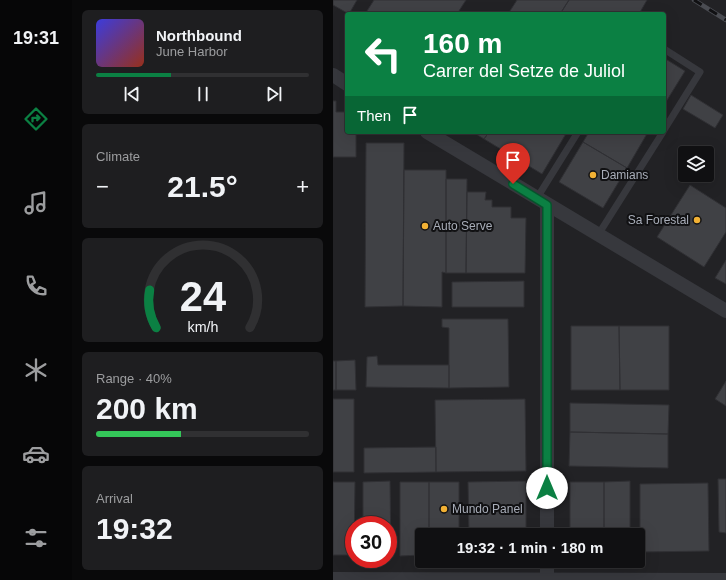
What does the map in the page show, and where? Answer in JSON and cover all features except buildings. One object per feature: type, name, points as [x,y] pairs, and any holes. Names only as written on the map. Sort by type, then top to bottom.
[{"type":"street","points":[[333,75],[345,83]]},
{"type":"street","points":[[430,134],[726,311]]},
{"type":"street","points":[[542,202],[547,528]]},
{"type":"street","points":[[547,568],[547,580]]},
{"type":"street","points":[[333,579],[726,580]]},
{"type":"lane","points":[[666,50],[700,72],[666,126]]},
{"type":"lane","points":[[542,202],[577,134]]},
{"type":"lane","points":[[598,235],[661,134]]},
{"type":"shaded area","points":[[333,0],[726,0],[726,580],[333,580]]},
{"type":"railway","points":[[694,0],[726,20]]},
{"type":"place","name":"Damians","points":[[593,175]]},
{"type":"place","name":"Sa Forestal","points":[[697,220]]},
{"type":"place","name":"Auto Serve","points":[[425,226]]},
{"type":"place","name":"Mundo Panel","points":[[444,509]]},
{"type":"route","points":[[513,184],[547,205],[547,488]]}]
